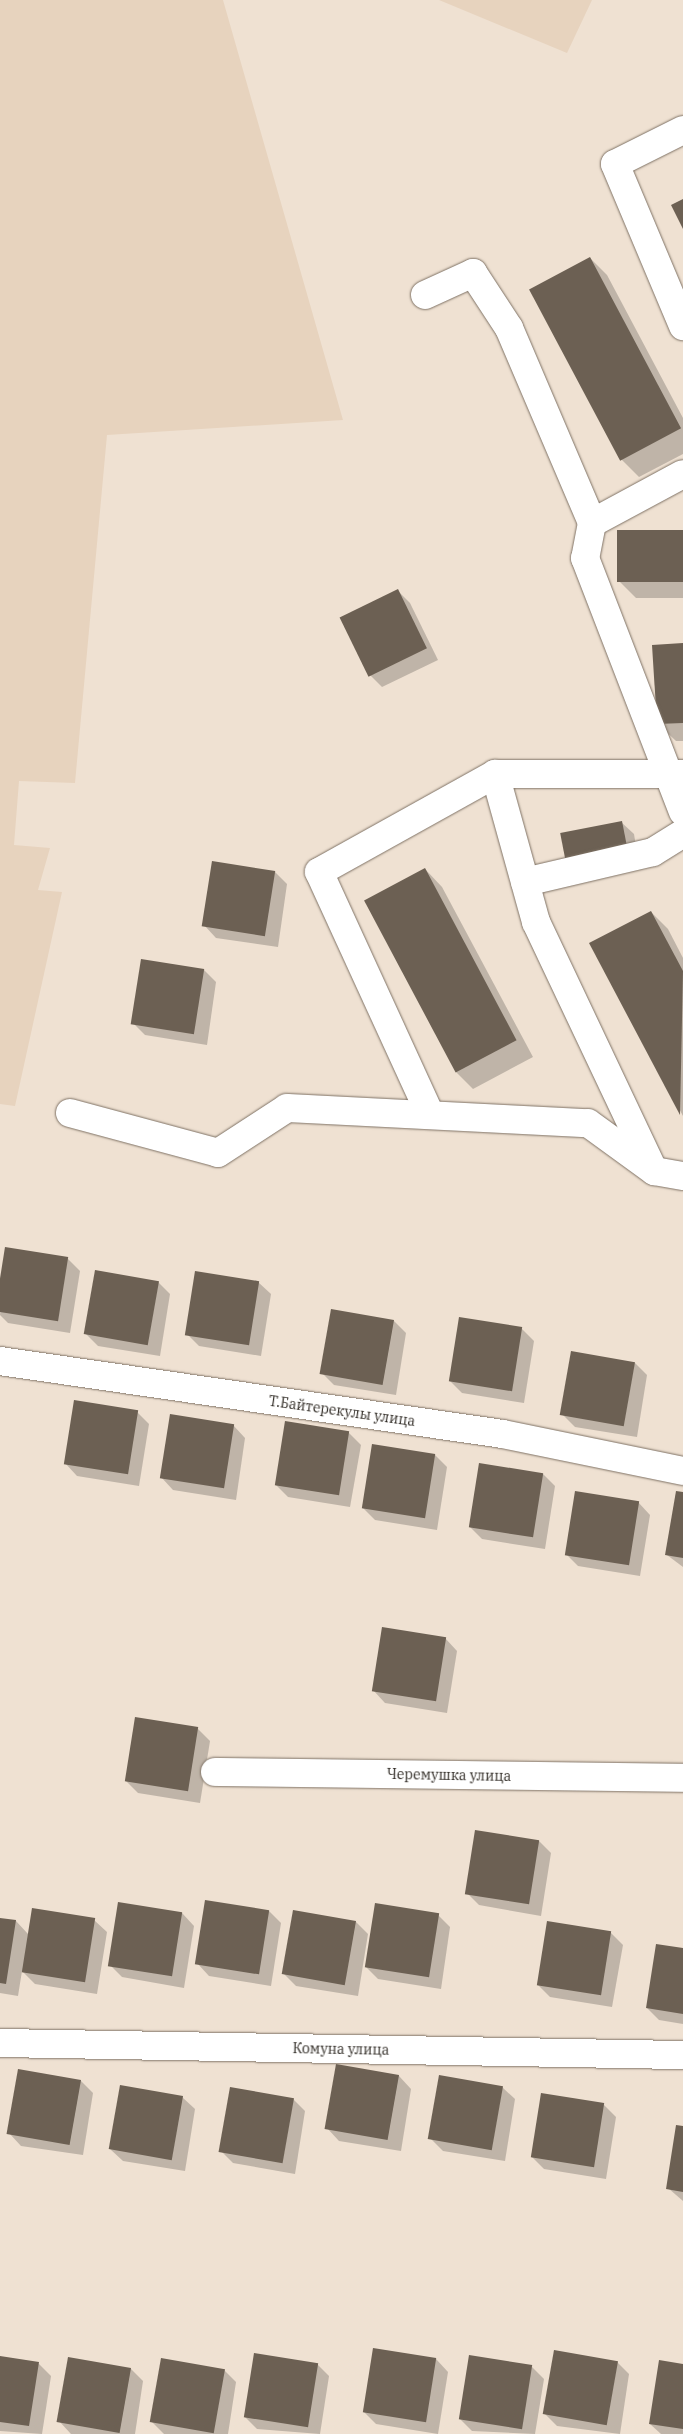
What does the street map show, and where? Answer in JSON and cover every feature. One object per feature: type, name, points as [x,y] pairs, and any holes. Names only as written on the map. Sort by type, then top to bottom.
[{"type":"street","points":[[683,130],[615,164],[683,326]]},
{"type":"street","points":[[425,296],[473,273],[510,328],[592,523],[585,558],[675,774],[683,812]]},
{"type":"street","points":[[592,523],[683,474]]},
{"type":"street","points":[[428,1112],[319,872],[495,774],[675,774]]},
{"type":"street","points":[[495,774],[536,922],[654,1171]]},
{"type":"street","points":[[525,882],[654,852],[683,833]]},
{"type":"street","points":[[70,1113],[218,1153],[287,1108],[428,1112],[588,1123],[654,1171],[683,1176]]},
{"type":"street","name":"Т.Байтерекулы улица","points":[[0,1361],[503,1434],[683,1472]]},
{"type":"street","name":"Черемушка улица","points":[[215,1772],[683,1778]]},
{"type":"street","name":"Комуна улица","points":[[0,2043],[683,2055]]},
{"type":"shaded area","points":[[0,0],[223,0],[343,420],[107,435],[75,783],[19,781],[14,845],[50,848],[38,890],[62,892],[15,1106],[0,1104]]},
{"type":"shaded area","points":[[439,0],[592,0],[567,53]]},
{"type":"building","points":[[683,199],[683,229],[671,205]]},
{"type":"building","points":[[590,257],[681,428],[620,461],[529,289]]},
{"type":"building","points":[[617,530],[683,530],[683,582],[617,582]]},
{"type":"building","points":[[398,589],[427,648],[369,677],[340,617]]},
{"type":"building","points":[[683,643],[683,723],[657,724],[652,645]]},
{"type":"building","points":[[622,821],[627,847],[565,859],[560,833]]},
{"type":"building","points":[[212,861],[275,871],[265,936],[202,926]]},
{"type":"building","points":[[425,868],[517,1040],[456,1073],[364,900]]},
{"type":"building","points":[[651,911],[683,971],[680,1115],[589,943]]},
{"type":"building","points":[[141,959],[204,969],[194,1034],[131,1024]]},
{"type":"building","points":[[5,1247],[68,1257],[58,1321],[0,1312],[0,1279]]},
{"type":"building","points":[[95,1270],[159,1281],[148,1345],[84,1334]]},
{"type":"building","points":[[195,1271],[259,1281],[249,1345],[185,1335]]},
{"type":"building","points":[[331,1309],[394,1320],[383,1385],[320,1374]]},
{"type":"building","points":[[459,1317],[522,1327],[512,1391],[449,1381]]},
{"type":"building","points":[[571,1351],[635,1362],[624,1426],[560,1415]]},
{"type":"building","points":[[74,1400],[138,1410],[128,1474],[64,1464]]},
{"type":"building","points":[[170,1414],[234,1424],[224,1488],[160,1478]]},
{"type":"building","points":[[285,1421],[349,1431],[339,1495],[275,1485]]},
{"type":"building","points":[[372,1444],[435,1454],[425,1518],[362,1508]]},
{"type":"building","points":[[479,1463],[543,1473],[533,1537],[469,1527]]},
{"type":"building","points":[[575,1491],[639,1501],[629,1565],[565,1555]]},
{"type":"building","points":[[676,1491],[683,1492],[683,1558],[665,1555]]},
{"type":"building","points":[[382,1627],[446,1637],[436,1701],[372,1691]]},
{"type":"building","points":[[135,1717],[198,1727],[188,1791],[125,1781]]},
{"type":"building","points":[[475,1830],[539,1840],[529,1904],[465,1894]]},
{"type":"building","points":[[205,1900],[269,1910],[259,1974],[195,1964]]},
{"type":"building","points":[[118,1902],[182,1912],[172,1976],[108,1966]]},
{"type":"building","points":[[375,1903],[439,1913],[429,1977],[365,1967]]},
{"type":"building","points":[[32,1908],[95,1918],[85,1982],[22,1972]]},
{"type":"building","points":[[293,1910],[356,1921],[345,1985],[282,1974]]},
{"type":"building","points":[[0,1918],[16,1920],[6,1984],[0,1983]]},
{"type":"building","points":[[547,1921],[611,1931],[601,1995],[537,1985]]},
{"type":"building","points":[[656,1944],[683,1948],[683,2014],[646,2008]]},
{"type":"building","points":[[336,2064],[399,2075],[388,2140],[325,2129]]},
{"type":"building","points":[[18,2069],[81,2080],[70,2145],[7,2134]]},
{"type":"building","points":[[439,2075],[503,2086],[492,2150],[428,2139]]},
{"type":"building","points":[[120,2085],[183,2096],[172,2160],[109,2149]]},
{"type":"building","points":[[230,2087],[294,2098],[283,2163],[219,2152]]},
{"type":"building","points":[[541,2093],[604,2103],[594,2167],[531,2157]]},
{"type":"building","points":[[676,2125],[683,2126],[683,2192],[666,2189]]},
{"type":"building","points":[[373,2348],[436,2358],[426,2422],[363,2412]]},
{"type":"building","points":[[554,2350],[618,2361],[607,2425],[543,2414]]},
{"type":"building","points":[[254,2353],[318,2363],[308,2427],[244,2417]]},
{"type":"building","points":[[469,2355],[532,2365],[522,2429],[459,2419]]},
{"type":"building","points":[[0,2356],[39,2362],[29,2426],[0,2422]]},
{"type":"building","points":[[68,2357],[131,2368],[120,2433],[57,2422]]},
{"type":"building","points":[[161,2358],[225,2369],[214,2433],[150,2422]]},
{"type":"building","points":[[659,2360],[683,2364],[683,2429],[649,2424]]}]
